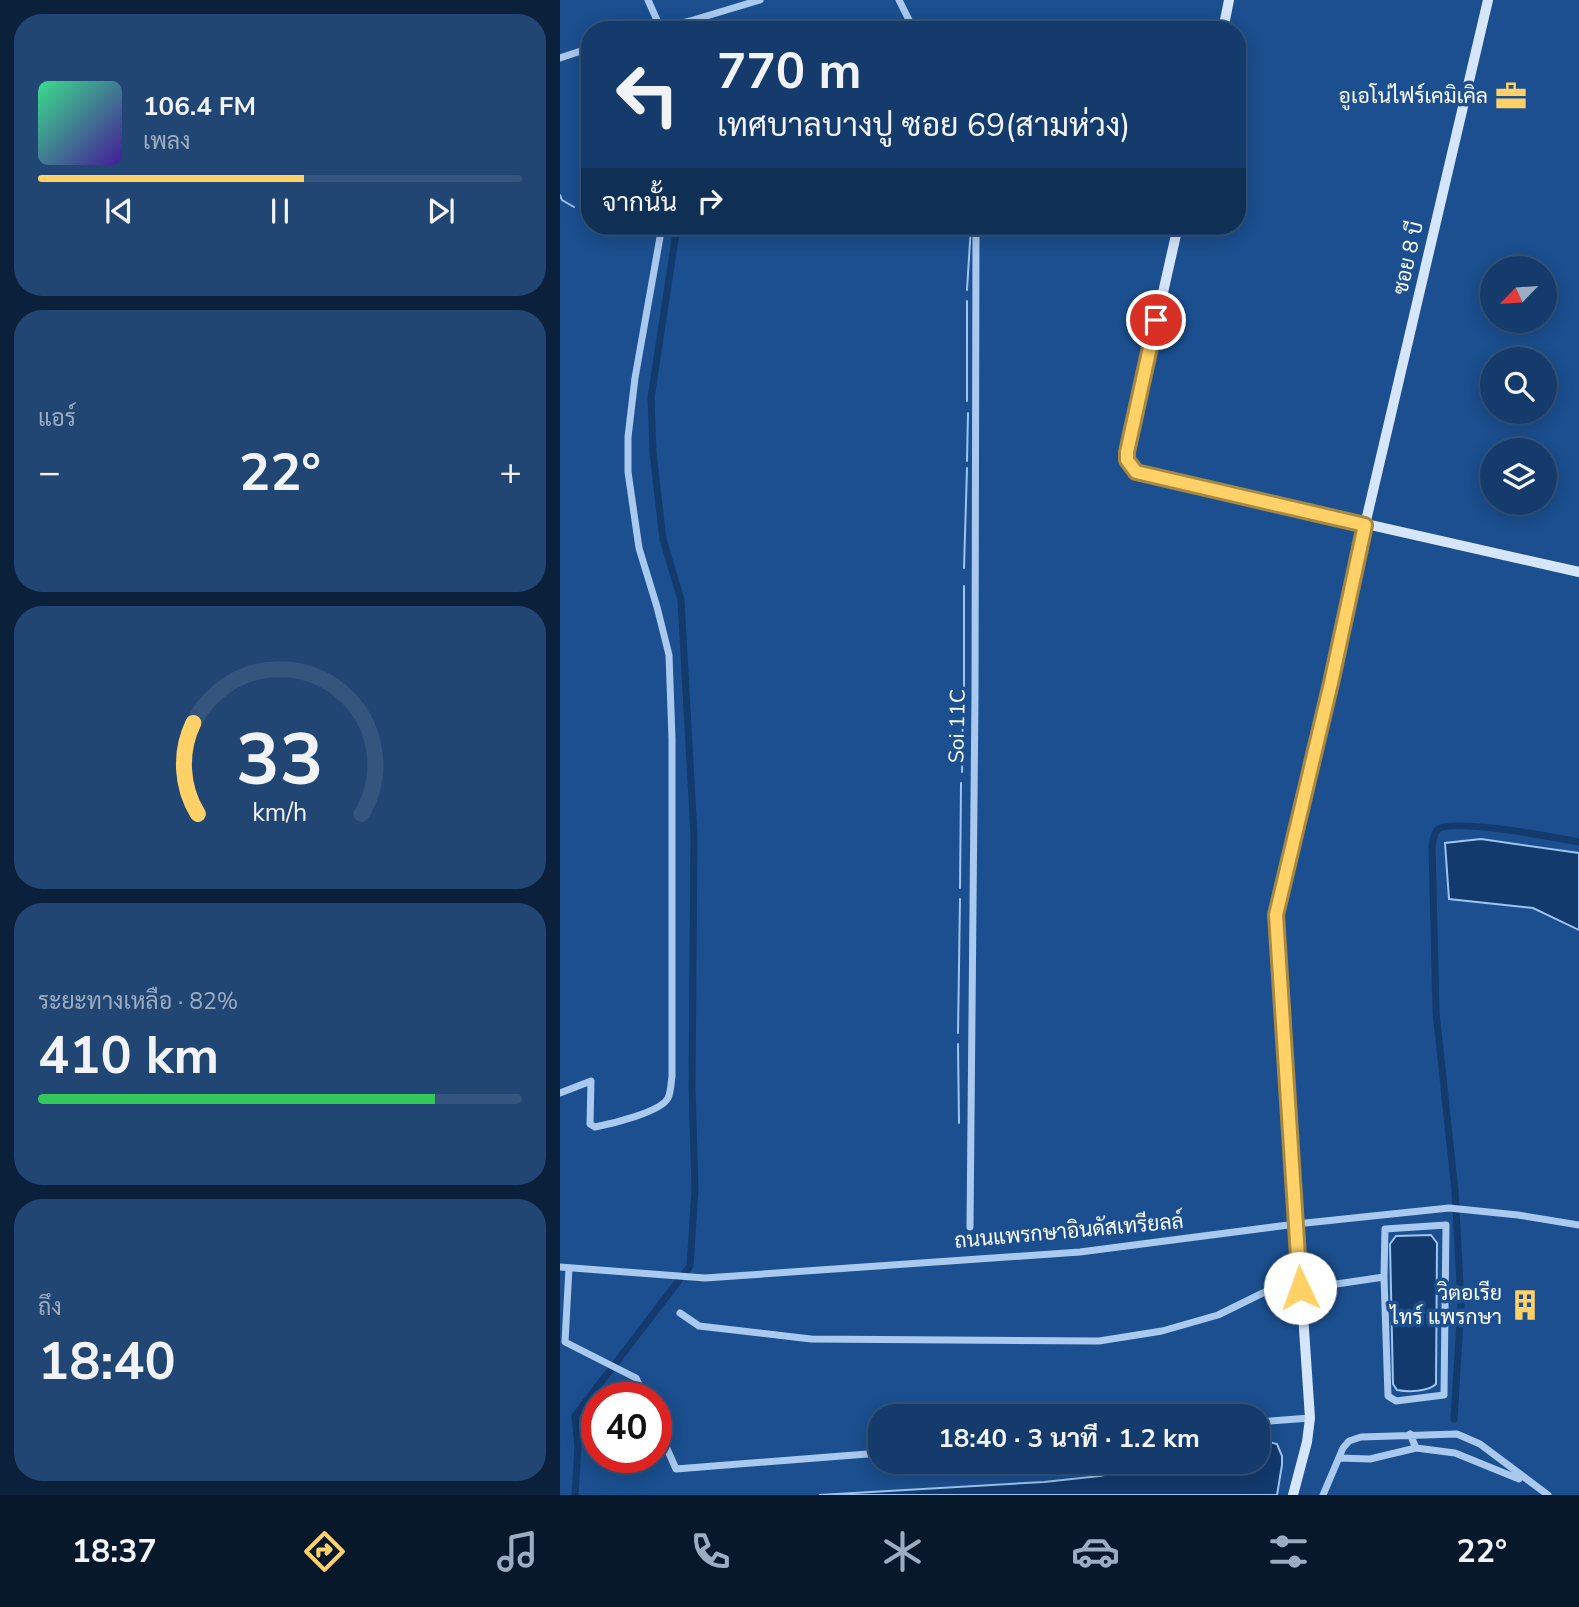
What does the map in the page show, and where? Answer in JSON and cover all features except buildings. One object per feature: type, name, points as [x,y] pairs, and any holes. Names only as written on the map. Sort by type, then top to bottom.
[{"type":"street","points":[[648,0],[656,21]]},
{"type":"street","points":[[693,21],[760,0]]},
{"type":"street","points":[[900,0],[910,21]]},
{"type":"street","points":[[1225,21],[1229,0]]},
{"type":"street","name":"ซอย 8 บี","points":[[1293,1495],[1307,1442],[1310,1418],[1296,1290],[1296,1224],[1276,915],[1488,0]]},
{"type":"street","points":[[560,58],[581,51]]},
{"type":"street","points":[[560,1093],[591,1081],[590,1124],[595,1127],[661,1106],[667,1099],[672,1076],[672,739],[669,655],[639,548],[628,472],[628,438],[635,378],[660,235]]},
{"type":"street","name":"Soi 11C","points":[[970,1227],[976,235]]},
{"type":"street","points":[[1176,235],[1127,452],[1127,460],[1136,472],[1579,572]]},
{"type":"street","name":"ถนนแพรกษาอินดัสเทรียลล์","points":[[560,1267],[699,1277],[1080,1252],[1296,1224],[1449,1209],[1579,1225]]},
{"type":"street","points":[[1446,1225],[1444,1395],[1396,1401],[1388,1396],[1384,1277],[1385,1229],[1446,1225]]},
{"type":"street","points":[[569,1268],[565,1342],[626,1372],[638,1382]]},
{"type":"street","points":[[680,1313],[699,1326],[811,1339],[1099,1341],[1162,1331],[1218,1315],[1272,1289],[1296,1290],[1384,1277]]},
{"type":"street","points":[[1270,1421],[1310,1418]]},
{"type":"street","points":[[1410,1434],[1416,1448]]},
{"type":"street","points":[[1322,1495],[1349,1441],[1361,1437],[1410,1434],[1457,1434],[1480,1444],[1548,1495]]},
{"type":"street","points":[[1339,1458],[1370,1459],[1416,1448],[1455,1453],[1538,1487]]},
{"type":"street","points":[[672,1460],[676,1469],[868,1454]]},
{"type":"water","points":[[1481,839],[1579,853],[1579,930],[1533,908],[1449,899],[1445,843]]},
{"type":"water","points":[[1431,1235],[1437,1243],[1436,1384],[1423,1390],[1397,1390],[1393,1384],[1390,1244],[1396,1236]]},
{"type":"water","points":[[1270,1442],[1277,1444],[1282,1456],[1277,1495],[819,1495],[1044,1482],[1100,1476],[1270,1474]]},
{"type":"waterway","points":[[560,195],[562,200],[574,207]]},
{"type":"waterway","points":[[575,1495],[578,1447],[575,1416],[690,1266],[695,1190],[692,1086],[694,836],[681,600],[663,539],[653,453],[651,398],[676,235]]},
{"type":"waterway","points":[[967,290],[970,235]]},
{"type":"waterway","points":[[967,301],[967,401]]},
{"type":"waterway","points":[[967,461],[968,413]]},
{"type":"waterway","points":[[964,568],[967,468]]},
{"type":"waterway","points":[[964,586],[964,689]]},
{"type":"waterway","points":[[962,772],[963,700]]},
{"type":"waterway","points":[[960,888],[961,783]]},
{"type":"waterway","points":[[1454,1419],[1461,1304],[1455,1191],[1436,1012],[1433,840],[1437,830],[1462,826],[1579,842]]},
{"type":"waterway","points":[[958,1033],[960,899]]},
{"type":"waterway","points":[[958,1044],[959,1123]]},
{"type":"place","name":"อูเอโน่ไฟร์เคมิเคิล","points":[[1511,96]]},
{"type":"place","name":"วิตอเรีย ไทร์ แพรกษา","points":[[1525,1305]]},
{"type":"route","points":[[1156,320],[1127,452],[1127,460],[1136,472],[1365,525],[1275,923],[1300,1288]]}]
